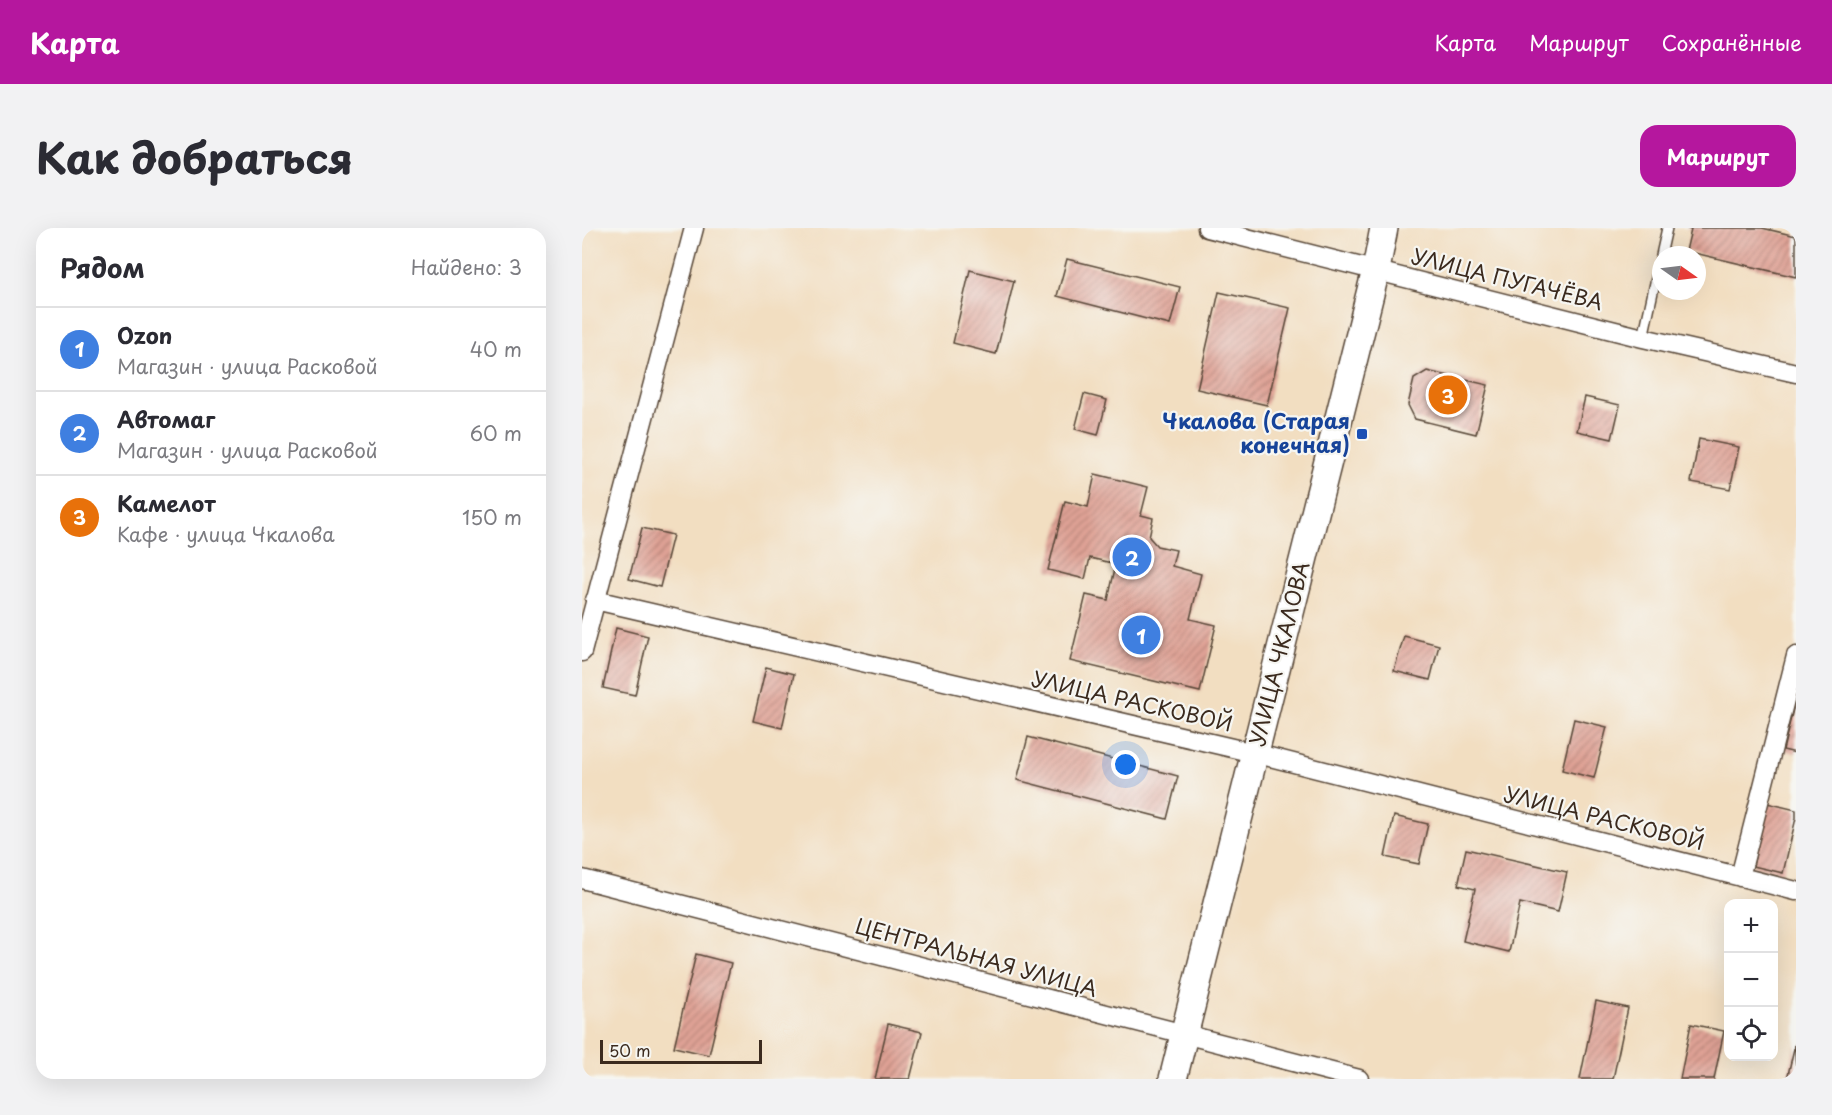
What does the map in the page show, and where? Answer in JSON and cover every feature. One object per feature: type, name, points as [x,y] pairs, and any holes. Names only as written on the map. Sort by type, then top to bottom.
[{"type":"street","points":[[582,652],[694,228]]},
{"type":"street","name":"УЛИЦА ПУГАЧЁВА","points":[[1207,228],[1643,338],[1796,373]]},
{"type":"street","name":"УЛИЦА ЧКАЛОВА","points":[[1173,1079],[1376,270],[1384,228]]},
{"type":"street","name":"УЛИЦА РАСКОВОЙ","points":[[595,600],[1254,753],[1796,891]]},
{"type":"street","points":[[1740,876],[1796,656]]},
{"type":"street","name":"ЦЕНТРАЛЬНАЯ УЛИЦА","points":[[582,879],[1359,1079]]},
{"type":"lane","points":[[1663,246],[1667,228]]},
{"type":"lane","points":[[1643,338],[1652,296]]},
{"type":"building","points":[[1686,228],[1762,228],[1796,236],[1796,277],[1706,256],[1706,246],[1687,246],[1691,230]]},
{"type":"building","points":[[1067,259],[1180,287],[1170,325],[1057,296]]},
{"type":"building","points":[[970,270],[1014,281],[996,354],[953,343]]},
{"type":"building","points":[[1219,292],[1290,308],[1267,405],[1197,389]]},
{"type":"building","points":[[1427,371],[1488,385],[1476,434],[1415,419],[1408,405],[1414,379]]},
{"type":"building","points":[[1084,394],[1107,400],[1098,435],[1075,429]]},
{"type":"building","points":[[1585,397],[1620,405],[1612,439],[1577,431]]},
{"type":"building","points":[[1699,439],[1739,447],[1730,489],[1691,482]]},
{"type":"building","points":[[1095,474],[1148,487],[1141,515],[1153,518],[1149,537],[1157,546],[1176,550],[1172,566],[1201,574],[1190,619],[1216,625],[1200,692],[1070,661],[1086,595],[1108,600],[1116,564],[1090,558],[1085,579],[1048,570],[1065,501],[1088,507]]},
{"type":"building","points":[[642,528],[673,535],[660,587],[629,579]]},
{"type":"building","points":[[616,628],[648,636],[635,695],[603,688]]},
{"type":"building","points":[[1404,636],[1439,645],[1430,680],[1394,671]]},
{"type":"building","points":[[766,667],[794,674],[782,728],[753,721]]},
{"type":"building","points":[[1796,701],[1796,753],[1783,750]]},
{"type":"building","points":[[1574,719],[1607,727],[1594,778],[1562,770]]},
{"type":"building","points":[[1028,737],[1178,776],[1167,819],[1017,780]]},
{"type":"building","points":[[1767,803],[1796,810],[1783,873],[1753,866]]},
{"type":"building","points":[[1394,816],[1428,824],[1419,864],[1385,857]]},
{"type":"building","points":[[1466,849],[1567,872],[1558,912],[1520,903],[1509,952],[1463,941],[1475,889],[1458,885]]},
{"type":"building","points":[[696,954],[731,963],[709,1055],[674,1047]]},
{"type":"building","points":[[1596,1001],[1628,1008],[1613,1079],[1580,1079]]},
{"type":"building","points":[[888,1024],[922,1032],[910,1079],[875,1079]]},
{"type":"building","points":[[1691,1024],[1724,1031],[1714,1079],[1680,1079]]},
{"type":"building","points":[[1795,1044],[1796,1079],[1787,1079]]},
{"type":"place","name":"Камелот","points":[[1448,395]]},
{"type":"place","name":"Чкалова (Старая конечная)","points":[[1362,434]]},
{"type":"place","name":"Автомаг","points":[[1132,557]]},
{"type":"place","name":"Ozon","points":[[1141,635]]}]
